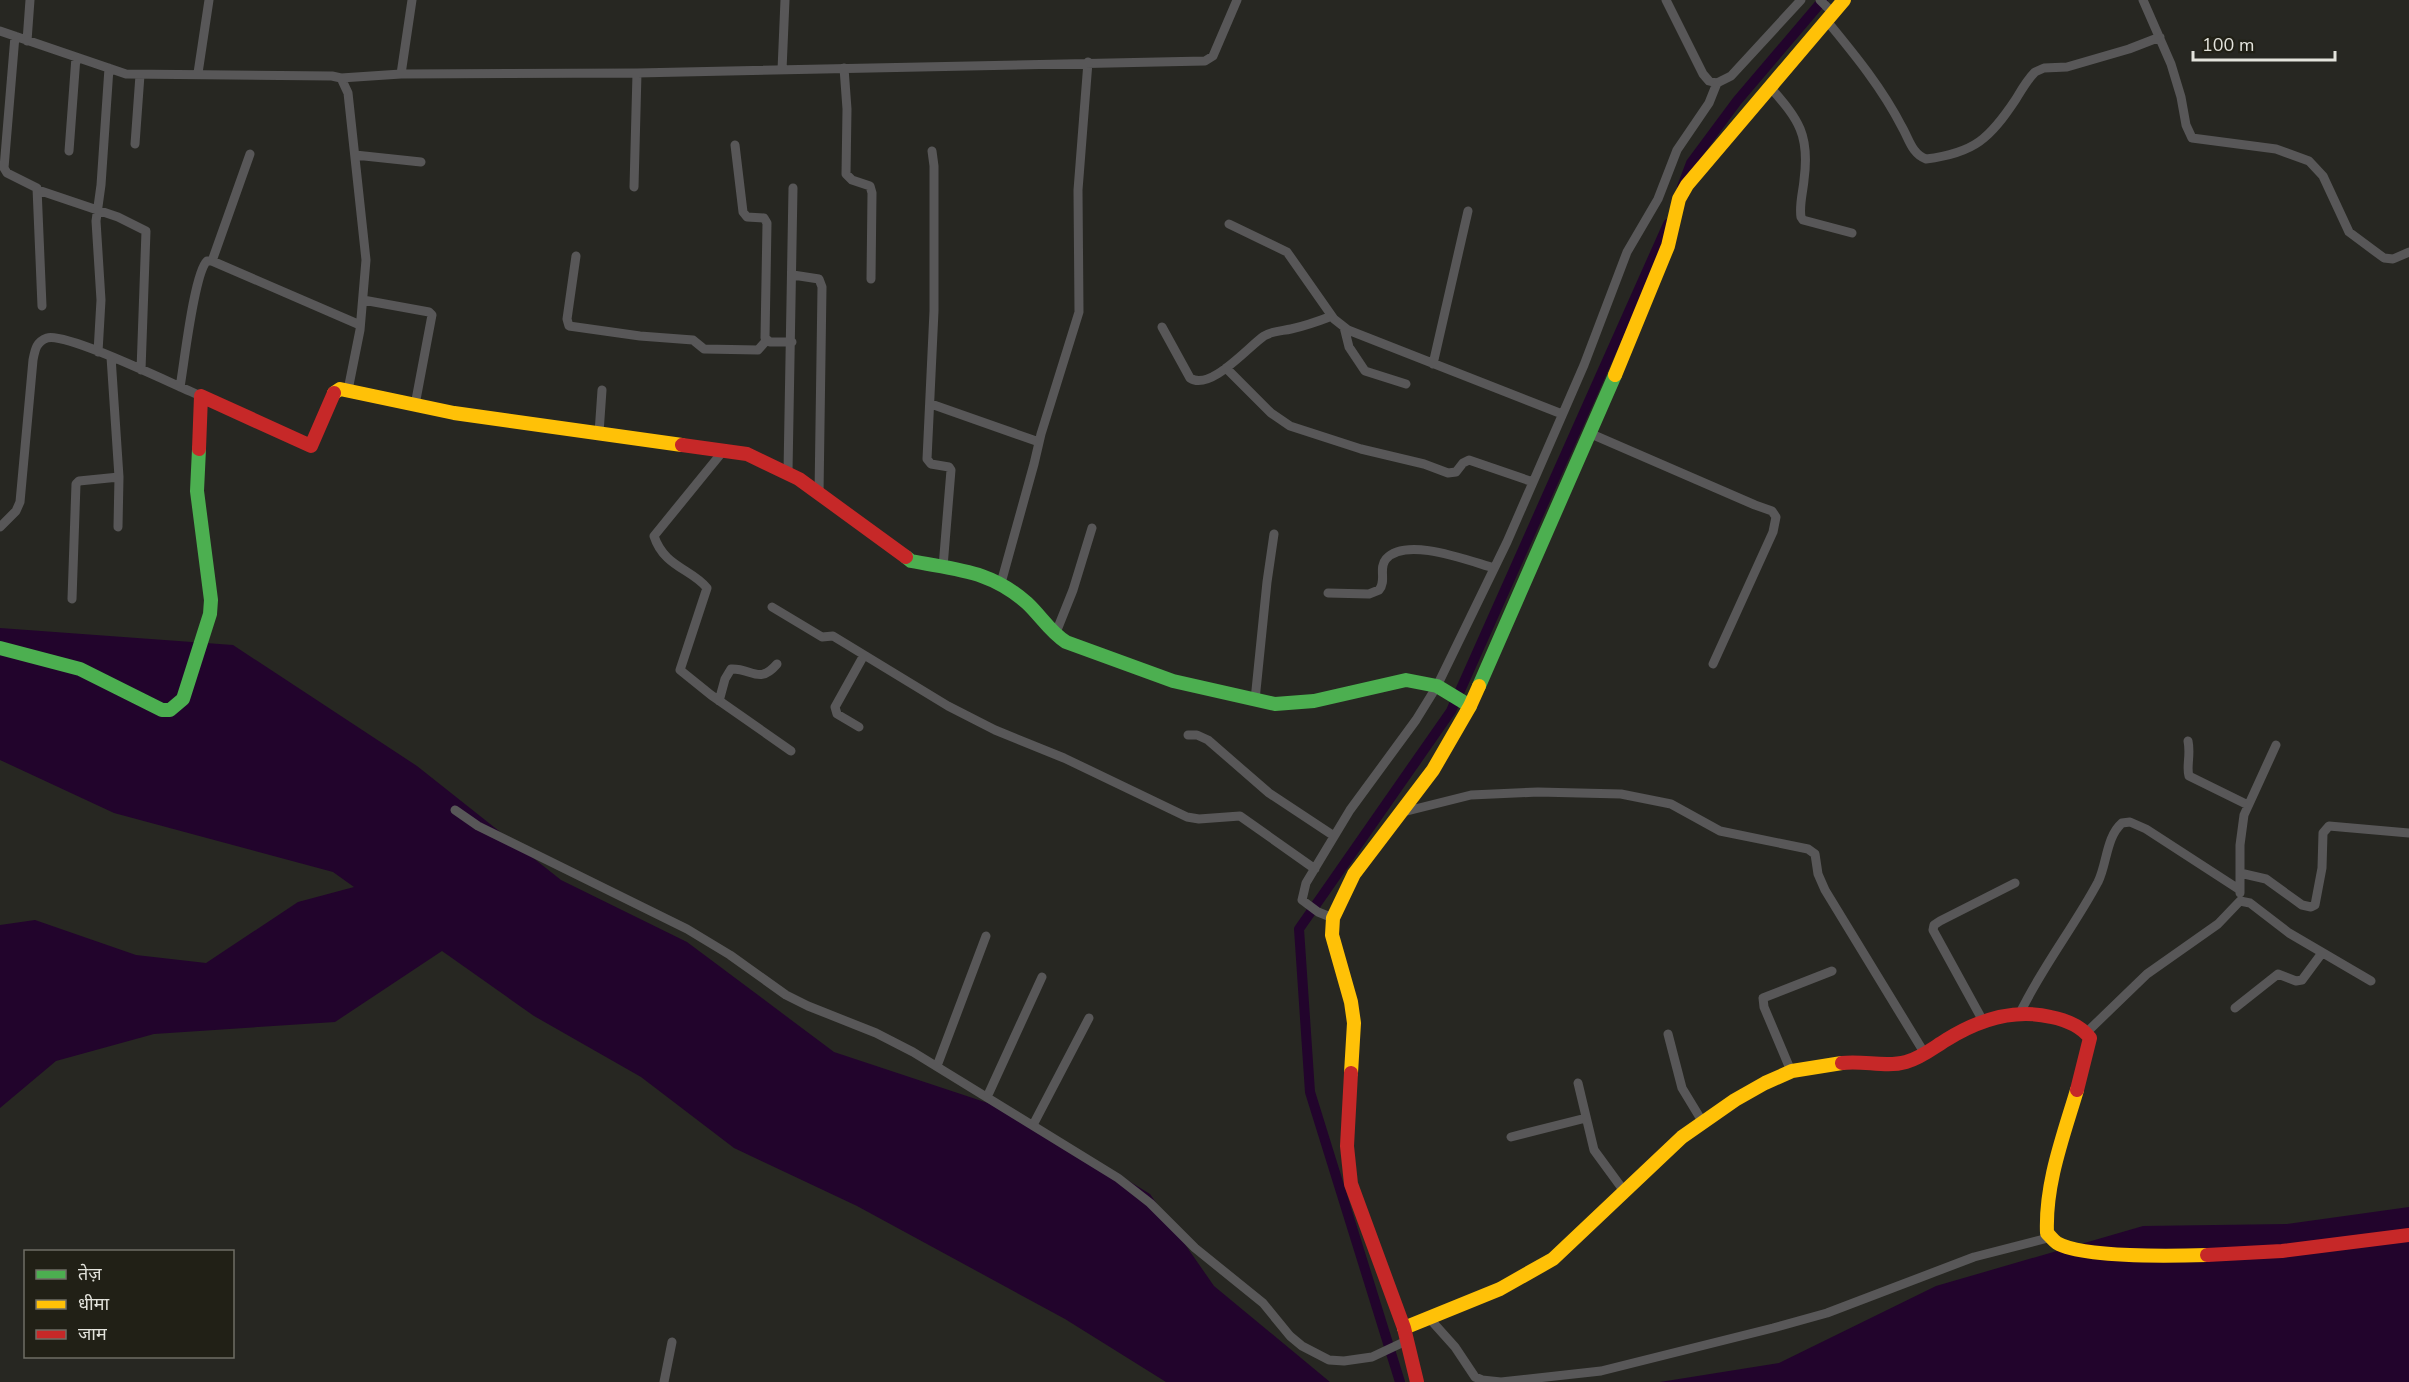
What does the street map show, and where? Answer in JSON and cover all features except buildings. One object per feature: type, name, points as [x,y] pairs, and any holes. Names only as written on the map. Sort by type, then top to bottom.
[{"type":"street","points":[[27,41],[30,0]]},
{"type":"street","points":[[198,73],[209,0]]},
{"type":"street","points":[[400,74],[412,0]]},
{"type":"street","points":[[782,70],[785,0]]},
{"type":"street","points":[[0,31],[126,74],[140,75],[198,73],[332,75],[341,78],[400,74],[637,73],[1207,60],[1213,56],[1237,0]]},
{"type":"street","points":[[1666,0],[1703,74],[1709,81],[1717,83],[1731,76],[1801,0]]},
{"type":"street","points":[[1417,1382],[1406,1338],[1351,1184],[1347,1146],[1354,1023],[1351,1002],[1332,935],[1333,918],[1354,874],[1403,812],[1444,753],[1460,700],[1533,566],[1668,246],[1679,198],[1770,87],[1826,10],[1845,0]]},
{"type":"street","points":[[2143,0],[2171,64],[2181,97],[2186,125],[2192,138],[2276,149],[2309,161],[2323,176],[2349,232],[2384,258],[2393,259],[2409,252]]},
{"type":"street","points":[[1826,10],[1886,97],[1915,152],[1926,159],[1968,148],[1983,141],[1993,131],[2035,72],[2044,68],[2067,67],[2160,38]]},
{"type":"street","points":[[15,36],[2,170],[38,190],[127,220],[146,231],[141,370]]},
{"type":"street","points":[[69,150],[76,57]]},
{"type":"street","points":[[1001,583],[1039,442],[1079,312],[1078,190],[1088,62]]},
{"type":"street","points":[[98,352],[101,300],[96,227],[109,68]]},
{"type":"street","points":[[844,68],[848,109],[846,174],[852,180],[870,186],[872,193],[871,279]]},
{"type":"street","points":[[634,187],[637,73]]},
{"type":"street","points":[[135,144],[140,75]]},
{"type":"street","points":[[341,78],[348,93],[366,260],[355,362],[348,390]]},
{"type":"street","points":[[1333,918],[1305,903],[1302,900],[1302,891],[1350,810],[1420,715],[1437,686],[1494,568],[1584,365],[1626,252],[1658,199],[1677,150],[1709,103],[1717,83]]},
{"type":"street","points":[[1770,87],[1792,114],[1805,140],[1807,154],[1801,217],[1803,220],[1852,234]]},
{"type":"street","points":[[735,145],[743,212],[747,217],[764,218],[767,223],[764,331],[766,341]]},
{"type":"street","points":[[932,151],[934,166],[934,311],[927,459],[931,464],[949,467],[952,473],[943,567]]},
{"type":"street","points":[[212,261],[250,154]]},
{"type":"street","points":[[355,155],[421,162]]},
{"type":"street","points":[[788,472],[793,188]]},
{"type":"street","points":[[38,190],[42,306]]},
{"type":"street","points":[[1433,364],[1468,211]]},
{"type":"street","points":[[1229,224],[1287,252],[1332,316],[1344,327],[1562,414]]},
{"type":"street","points":[[576,256],[567,319],[569,326],[640,336],[693,340],[704,349],[758,350],[766,341]]},
{"type":"street","points":[[180,387],[202,267],[207,261],[212,261],[360,325]]},
{"type":"street","points":[[793,275],[819,279],[822,287],[819,494]]},
{"type":"street","points":[[363,300],[429,312],[432,315],[415,405]]},
{"type":"street","points":[[1162,327],[1193,381],[1216,374],[1226,368],[1268,334],[1332,316]]},
{"type":"street","points":[[1344,327],[1349,347],[1365,371],[1406,384]]},
{"type":"street","points":[[0,527],[16,511],[20,502],[33,360],[38,343],[51,337],[111,357],[311,446],[334,392],[340,389],[493,419],[747,454],[788,472],[911,561],[981,574],[1001,583],[1028,604],[1055,635],[1078,647],[1159,677],[1275,704],[1314,701],[1406,680],[1437,686],[1460,700]]},
{"type":"street","points":[[766,341],[792,342]]},
{"type":"street","points":[[111,357],[119,477],[118,527]]},
{"type":"street","points":[[1226,368],[1271,413],[1290,426],[1306,432],[1361,449],[1424,464],[1448,473],[1456,472],[1463,463],[1469,460],[1533,482]]},
{"type":"street","points":[[599,433],[602,390]]},
{"type":"street","points":[[0,648],[80,669],[162,710],[170,710],[183,699],[211,607],[197,491],[201,396]]},
{"type":"street","points":[[931,404],[1039,442]]},
{"type":"street","points":[[1589,433],[1772,511],[1776,517],[1773,532],[1713,664]]},
{"type":"street","points":[[724,450],[654,536],[660,548],[674,564],[707,588],[680,670],[719,701],[791,751]]},
{"type":"street","points":[[72,598],[75,484],[79,481],[119,477]]},
{"type":"street","points":[[1055,635],[1073,590],[1092,528]]},
{"type":"street","points":[[1255,700],[1274,534]]},
{"type":"street","points":[[1328,593],[1369,594],[1379,590],[1383,583],[1385,560],[1391,555],[1412,549],[1426,550],[1494,568]]},
{"type":"street","points":[[772,607],[822,637],[833,636],[955,710],[1064,758],[1187,817],[1244,818],[1274,842],[1315,869]]},
{"type":"street","points":[[859,727],[837,714],[835,708],[864,655]]},
{"type":"street","points":[[719,701],[725,679],[731,669],[761,675],[770,671],[777,664]]},
{"type":"street","points":[[1188,735],[1197,735],[1208,740],[1269,793],[1334,836]]},
{"type":"street","points":[[2188,741],[2191,753],[2187,770],[2189,776],[2248,805]]},
{"type":"street","points":[[2087,1032],[2147,974],[2218,924],[2240,901],[2241,834],[2248,805],[2276,745]]},
{"type":"street","points":[[1403,812],[1471,795],[1561,792],[1621,794],[1671,804],[1720,831],[1812,851],[1818,874],[1826,890],[1925,1054]]},
{"type":"street","points":[[455,810],[478,826],[710,942],[793,998],[896,1042],[1118,1178],[1136,1191],[1195,1248],[1263,1303],[1290,1336],[1302,1346],[1329,1360],[1344,1361],[1372,1357],[1406,1338],[1429,1318],[1539,1269],[1553,1259],[1702,1121],[1772,1080],[1791,1071],[1808,1067],[1852,1062],[1894,1065],[1914,1060],[1983,1021],[2020,1013],[2038,1013],[2054,1017],[2082,1028],[2090,1038],[2090,1045],[2051,1184],[2048,1238]]},
{"type":"street","points":[[2020,1013],[2033,986],[2062,943],[2099,880],[2114,833],[2122,822],[2130,822],[2146,829],[2240,890]]},
{"type":"street","points":[[2240,873],[2266,879],[2302,905],[2311,907],[2315,905],[2319,889],[2323,832],[2329,826],[2409,833]]},
{"type":"street","points":[[1983,1021],[1933,930],[1940,921],[2015,883]]},
{"type":"street","points":[[2240,901],[2250,903],[2289,933],[2371,981]]},
{"type":"street","points":[[937,1066],[986,936]]},
{"type":"street","points":[[2235,1008],[2278,974],[2296,981],[2302,980],[2322,953]]},
{"type":"street","points":[[1791,1071],[1764,1007],[1763,998],[1832,971]]},
{"type":"street","points":[[987,1097],[1042,977]]},
{"type":"street","points":[[1033,1125],[1089,1018]]},
{"type":"street","points":[[1668,1034],[1682,1088],[1702,1121]]},
{"type":"street","points":[[1578,1083],[1594,1150],[1624,1191]]},
{"type":"street","points":[[1511,1137],[1586,1118]]},
{"type":"street","points":[[1429,1318],[1455,1347],[1475,1377],[1501,1382],[1617,1368],[1827,1313],[1974,1257],[2048,1238],[2058,1245],[2074,1250],[2110,1254],[2196,1254],[2280,1251],[2409,1235]]},
{"type":"street","points":[[664,1382],[672,1342]]},
{"type":"shaded area","points":[[0,628],[233,645],[417,766],[561,880],[687,942],[834,1052],[1018,1113],[1150,1194],[1214,1286],[1330,1382],[1166,1382],[1065,1319],[857,1206],[734,1148],[641,1077],[534,1016],[442,951],[335,1022],[154,1034],[56,1061],[0,1108],[0,925],[35,920],[136,955],[206,963],[298,902],[354,887],[333,872],[114,813],[0,760]]},
{"type":"shaded area","points":[[2409,1207],[2409,1382],[1660,1382],[1779,1363],[1936,1286],[2143,1226],[2287,1224]]},
{"type":"waterway","points":[[1682,187],[1691,163],[1737,101],[1823,0]]},
{"type":"waterway","points":[[1400,1382],[1310,1092],[1299,929],[1451,711],[1668,224]]},
{"type":"traffic: fast","points":[[1479,686],[1615,375]]},
{"type":"traffic: fast","points":[[0,648],[80,669],[162,710],[170,710],[183,699],[210,614],[211,600],[197,491],[199,449]]},
{"type":"traffic: fast","points":[[906,557],[911,561],[972,573],[1000,584],[1027,603],[1055,634],[1066,642],[1173,681],[1275,704],[1314,701],[1406,680],[1437,686],[1470,706]]},
{"type":"traffic: slow","points":[[1615,375],[1668,246],[1679,199],[1687,185],[1844,0]]},
{"type":"traffic: slow","points":[[334,393],[340,389],[454,413],[682,445]]},
{"type":"traffic: slow","points":[[1351,1073],[1354,1023],[1351,1002],[1332,935],[1333,918],[1354,874],[1433,770],[1479,686]]},
{"type":"traffic: slow","points":[[1404,1328],[1500,1289],[1553,1259],[1682,1137],[1735,1100],[1792,1071],[1842,1063]]},
{"type":"traffic: slow","points":[[2077,1090],[2052,1179],[2047,1233],[2057,1243],[2070,1248],[2107,1254],[2207,1255]]},
{"type":"traffic: jam","points":[[199,449],[201,396],[311,446],[334,393]]},
{"type":"traffic: jam","points":[[682,445],[747,454],[799,479],[906,557]]},
{"type":"traffic: jam","points":[[1842,1063],[1898,1064],[1922,1055],[1958,1033],[1984,1022],[2010,1015],[2037,1015],[2057,1018],[2072,1024],[2090,1038],[2077,1090]]},
{"type":"traffic: jam","points":[[1351,1073],[1347,1146],[1351,1184],[1404,1328],[1417,1382]]},
{"type":"traffic: jam","points":[[2207,1255],[2282,1251],[2409,1235]]}]
